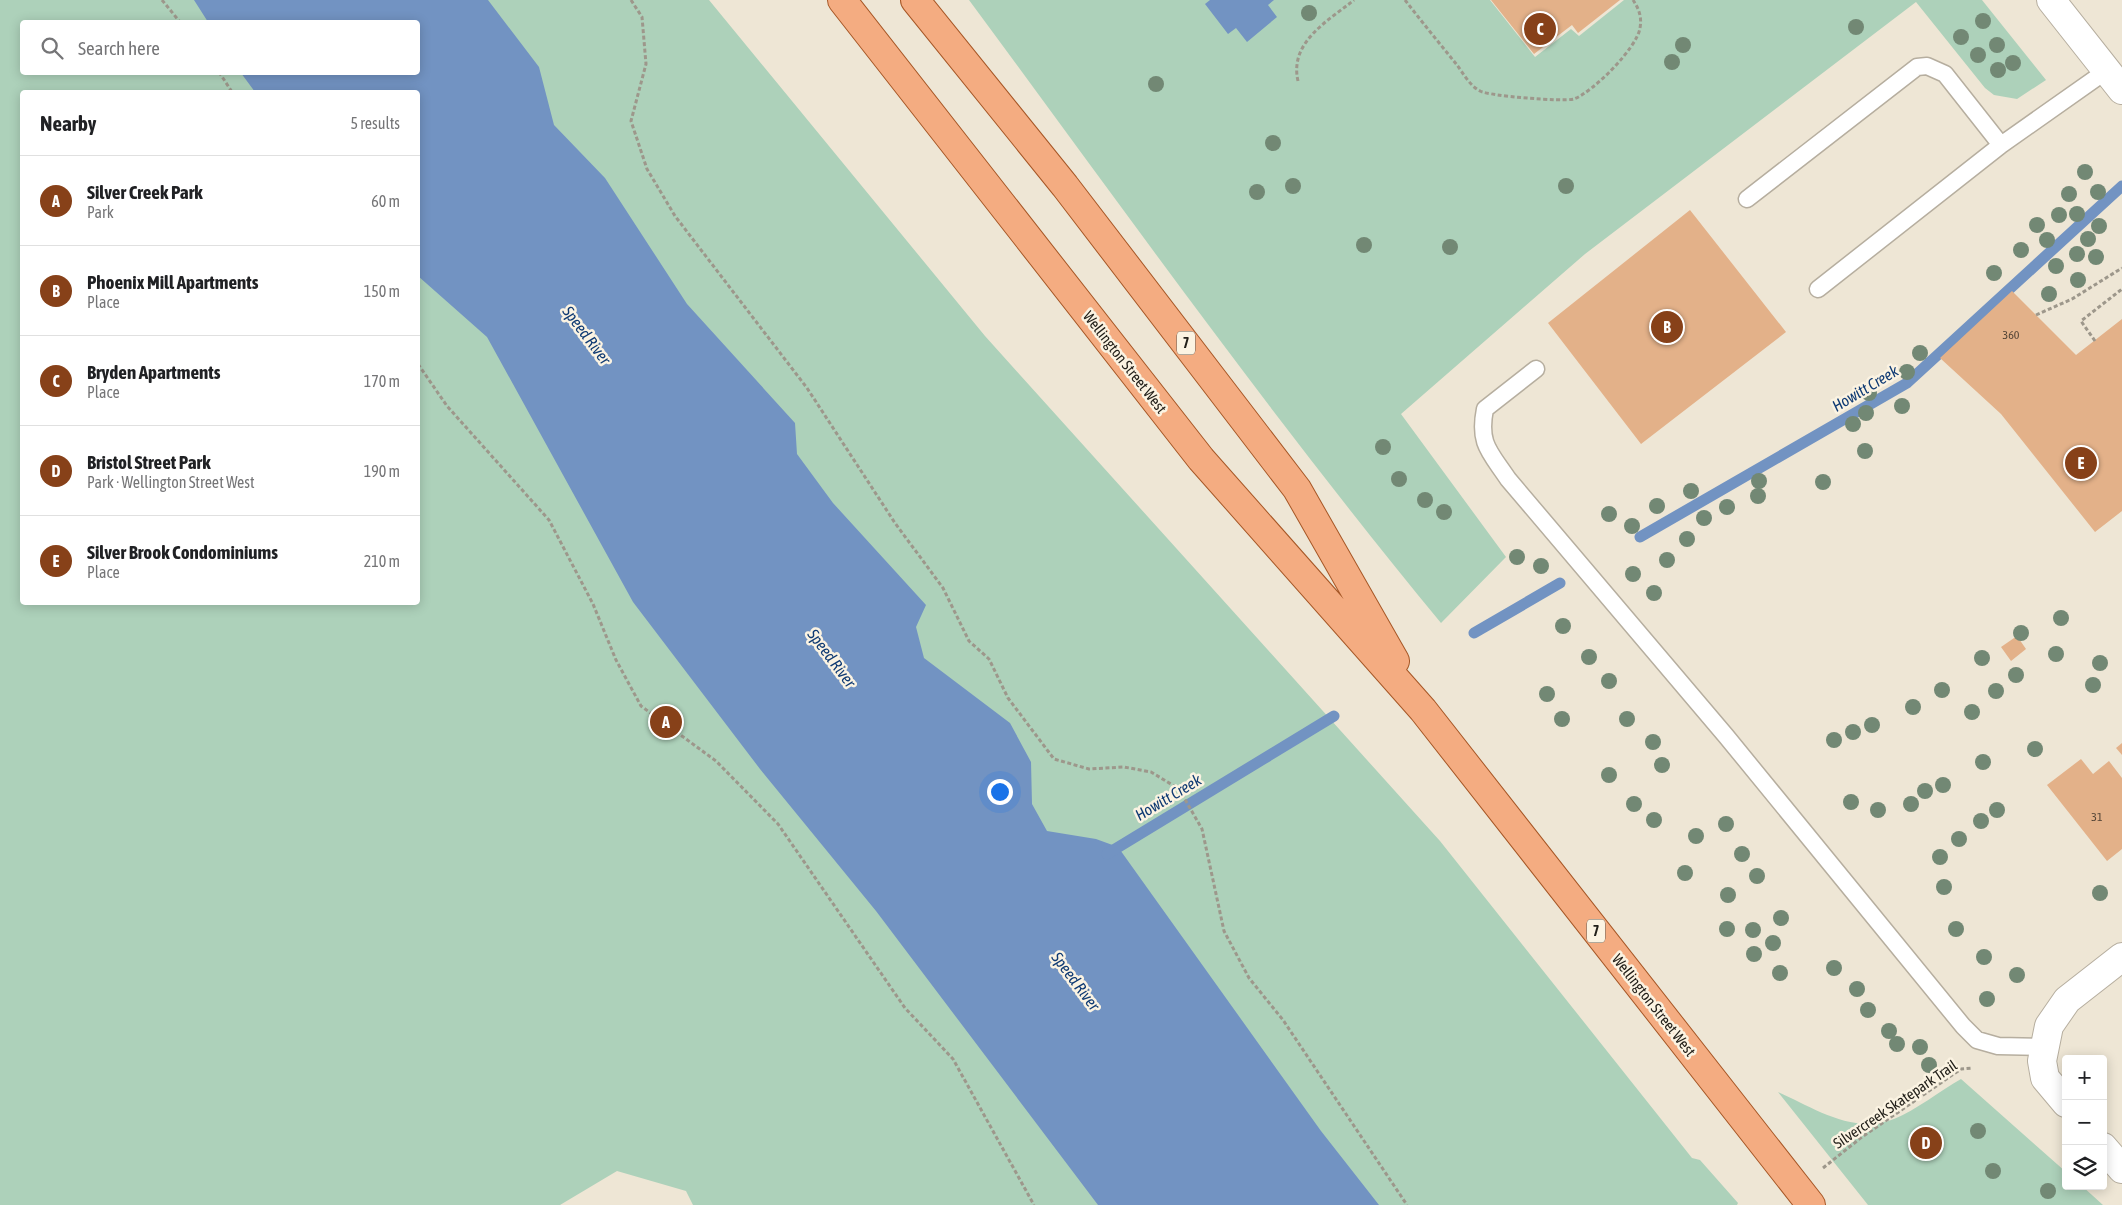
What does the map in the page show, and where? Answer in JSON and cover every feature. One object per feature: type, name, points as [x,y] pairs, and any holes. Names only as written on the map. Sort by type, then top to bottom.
[{"type":"main road","name":"Wellington Street West","points":[[842,0],[1201,459],[1423,710],[1805,1197]]},
{"type":"main road","name":"Wellington Street West","points":[[915,0],[1065,186],[1297,489],[1423,710]]},
{"type":"street","points":[[2051,0],[2114,81]]},
{"type":"street","points":[[2063,1100],[2045,1078],[2042,1061],[2043,1047],[2049,1026],[2067,1000],[2122,957]]},
{"type":"street","points":[[2107,1152],[2122,1169]]},
{"type":"lane","points":[[1747,199],[1917,68],[1927,66],[1945,74],[2001,144]]},
{"type":"lane","points":[[1818,288],[2001,144],[2114,81]]},
{"type":"lane","points":[[1536,369],[1485,409],[1481,435],[1487,448],[1508,479],[1726,736],[1963,1026],[1977,1040],[1998,1046],[2043,1047]]},
{"type":"path","points":[[162,0],[178,20]]},
{"type":"path","points":[[631,0],[642,17],[646,64],[631,121],[647,169],[675,216],[807,388],[895,523],[943,588],[966,635],[989,659],[1008,698],[1054,759],[1089,769],[1124,767],[1151,772],[1178,789],[1202,829],[1224,931],[1245,970],[1284,1020],[1407,1205]]},
{"type":"path","points":[[1298,81],[1296,61],[1308,38],[1354,0]]},
{"type":"path","points":[[1405,0],[1479,90],[1500,95],[1566,100],[1584,94],[1602,79],[1631,46],[1640,30],[1641,19],[1639,8],[1633,0]]},
{"type":"path","points":[[221,75],[231,90]]},
{"type":"path","points":[[2036,315],[2072,299],[2122,268]]},
{"type":"path","points":[[2095,340],[2081,321],[2122,289]]},
{"type":"path","points":[[420,367],[448,406],[549,520],[593,604],[616,660],[641,706],[716,761],[778,824],[905,1008],[953,1060],[1034,1205]]},
{"type":"path","name":"Silvercreek Skatepark Trail","points":[[1805,1197],[1862,1137],[1961,1069],[1979,1067]]},
{"type":"green space","points":[[0,0],[709,0],[985,336],[1440,841],[1692,1158],[1700,1160],[1738,1203],[1737,1205],[693,1205],[686,1191],[617,1171],[560,1205],[0,1205]]},
{"type":"green space","points":[[969,0],[1490,0],[1535,57],[1571,29],[1579,36],[1624,0],[1982,0],[2046,80],[2017,99],[1994,95],[1985,88],[1916,2],[1585,254],[1401,414],[1506,557],[1441,623],[1379,547],[1260,393]]},
{"type":"green space","points":[[1961,1079],[2062,1168],[2062,1190],[2086,1190],[2103,1205],[1868,1205],[1778,1092],[1820,1112],[1849,1122],[1864,1124],[1894,1119],[1919,1106]]},
{"type":"water","name":"Speed River","points":[[194,0],[488,0],[539,67],[554,125],[605,178],[687,304],[795,423],[797,454],[833,503],[926,605],[916,627],[924,658],[1010,723],[1031,762],[1032,804],[1047,831],[1096,839],[1118,847],[1321,1131],[1379,1205],[1098,1205],[876,911],[760,769],[633,602],[487,337],[420,278],[420,90],[254,90],[242,75],[420,75],[420,20],[207,20]]},
{"type":"water","points":[[1210,0],[1274,0],[1268,5],[1277,17],[1247,42],[1236,28],[1228,34],[1205,4]]},
{"type":"building","points":[[1491,0],[1620,0],[1578,33],[1572,25],[1534,54]]},
{"type":"building","points":[[1690,210],[1786,332],[1641,444],[1548,323]]},
{"type":"building","points":[[2012,291],[2076,355],[2122,319],[2122,511],[2095,532],[2001,414],[1940,358]]},
{"type":"building","points":[[2017,636],[2026,649],[2011,661],[2001,647]]},
{"type":"building","points":[[2122,743],[2122,755],[2116,748]]},
{"type":"building","points":[[2081,759],[2093,774],[2109,761],[2122,778],[2122,849],[2107,861],[2047,785]]},
{"type":"waterway","name":"Howitt Creek","points":[[1640,537],[1907,383],[2122,186]]},
{"type":"waterway","name":"Howitt Creek","points":[[1474,633],[1560,583]]},
{"type":"waterway","name":"Howitt Creek","points":[[1107,854],[1334,716]]},
{"type":"place","name":"Bryden Apartments","points":[[1540,29]]},
{"type":"place","name":"Phoenix Mill Apartments","points":[[1667,327]]},
{"type":"place","name":"Silver Brook Condominiums","points":[[2081,463]]},
{"type":"place","name":"Silver Creek Park","points":[[666,722]]},
{"type":"place","name":"Bristol Street Park","points":[[1926,1143]]}]
